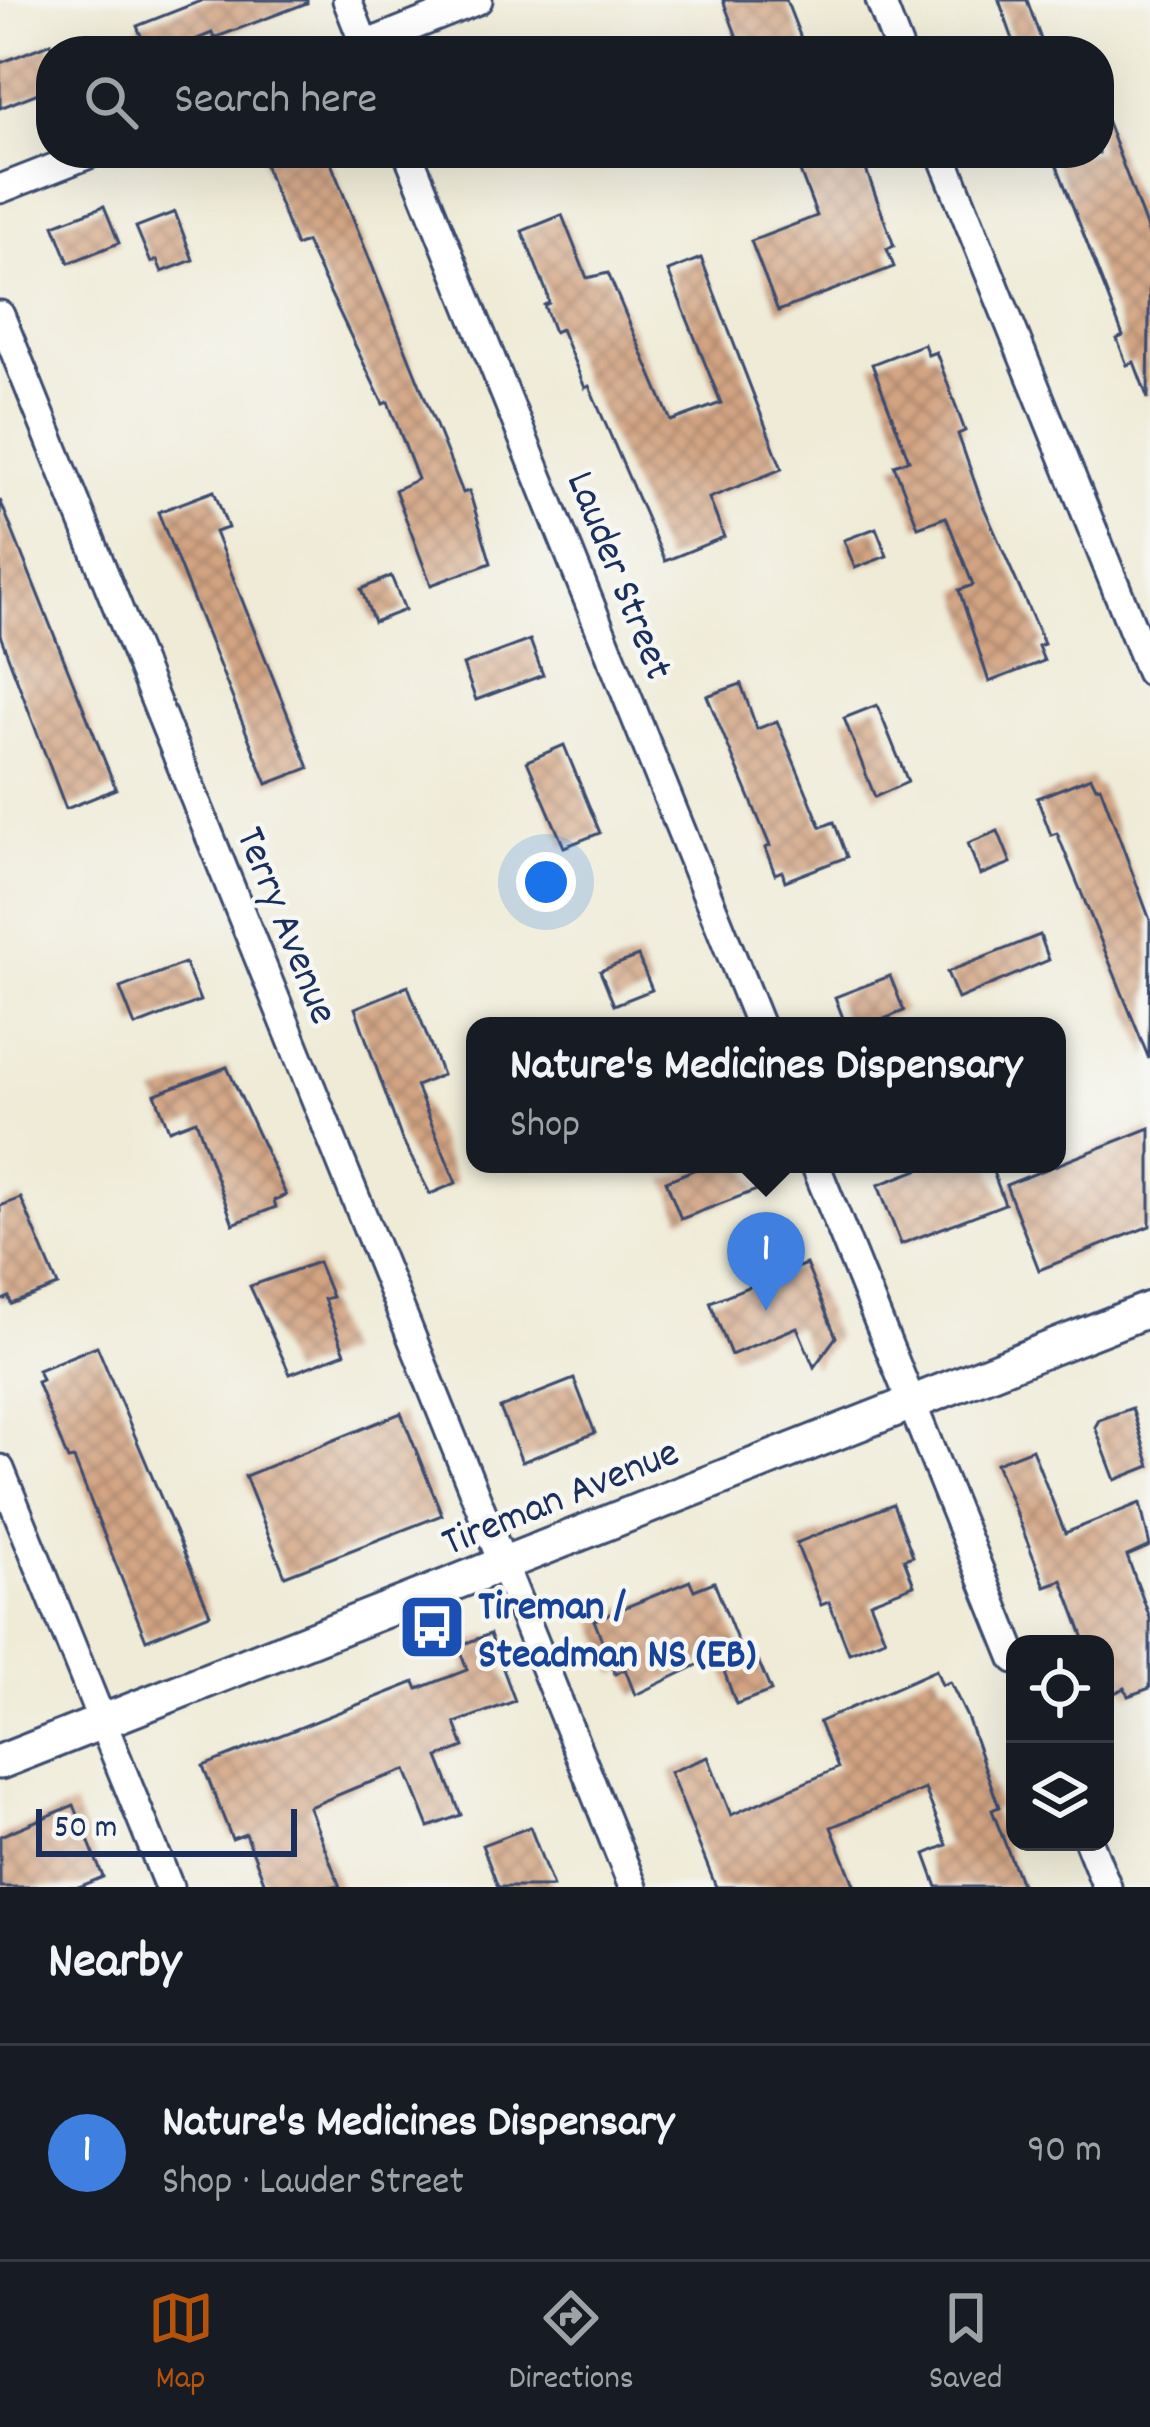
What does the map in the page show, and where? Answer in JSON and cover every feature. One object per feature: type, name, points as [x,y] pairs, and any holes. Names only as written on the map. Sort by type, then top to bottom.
[{"type":"street","points":[[346,0],[357,36]]},
{"type":"street","points":[[392,36],[478,0]]},
{"type":"street","points":[[880,0],[894,36]]},
{"type":"street","points":[[0,189],[54,168]]},
{"type":"street","name":"Lauder Street","points":[[414,168],[756,1017]]},
{"type":"street","points":[[947,168],[1150,672]]},
{"type":"street","name":"Terry Avenue","points":[[0,315],[633,1887]]},
{"type":"street","points":[[819,1173],[1006,1637]]},
{"type":"street","name":"Tireman Avenue","points":[[0,1762],[1150,1309]]},
{"type":"street","points":[[0,1469],[169,1887]]},
{"type":"street","points":[[1093,1851],[1107,1887]]},
{"type":"building","points":[[203,0],[307,0],[219,36],[141,36],[137,26]]},
{"type":"building","points":[[723,0],[786,0],[800,36],[736,36]]},
{"type":"building","points":[[999,0],[1027,0],[1040,36],[1012,36]]},
{"type":"building","points":[[36,49],[36,94],[0,108],[0,63]]},
{"type":"building","points":[[1114,141],[1150,237],[1148,399],[1134,362],[1127,365],[1117,339],[1123,336],[1058,168],[1114,168]]},
{"type":"building","points":[[266,168],[333,168],[463,493],[469,491],[491,563],[431,585],[395,490],[418,479],[388,402],[383,404],[306,242],[296,246]]},
{"type":"building","points":[[799,168],[865,168],[894,246],[887,249],[894,267],[778,311],[751,241],[817,216]]},
{"type":"building","points":[[104,206],[119,243],[69,263],[54,225]]},
{"type":"building","points":[[175,212],[193,260],[162,272],[157,260],[151,263],[136,227]]},
{"type":"building","points":[[562,215],[587,278],[608,273],[671,421],[721,403],[668,271],[701,258],[782,469],[709,498],[724,537],[665,561],[589,386],[585,388],[561,329],[554,332],[544,305],[549,303],[547,293],[522,231]]},
{"type":"building","points":[[924,344],[928,355],[936,352],[965,431],[958,434],[982,503],[1044,644],[1038,646],[1044,661],[989,682],[959,590],[973,585],[946,517],[918,527],[894,465],[909,460],[872,364]]},
{"type":"building","points":[[214,491],[228,528],[215,532],[309,768],[267,784],[158,512]]},
{"type":"building","points":[[0,500],[116,789],[66,809],[0,635]]},
{"type":"building","points":[[876,528],[887,556],[855,568],[844,540]]},
{"type":"building","points":[[391,576],[405,610],[374,622],[361,589]]},
{"type":"building","points":[[530,640],[543,675],[476,700],[463,665]]},
{"type":"building","points":[[741,684],[757,729],[777,721],[821,827],[834,822],[847,857],[785,881],[782,871],[775,874],[765,848],[770,846],[707,696]]},
{"type":"building","points":[[877,705],[908,782],[875,797],[844,718]]},
{"type":"building","points":[[564,745],[600,833],[564,847],[527,761]]},
{"type":"building","points":[[1091,777],[1100,786],[1150,920],[1149,1059],[1057,833],[1051,835],[1037,798]]},
{"type":"building","points":[[998,831],[1011,863],[980,875],[968,843]]},
{"type":"building","points":[[1040,935],[1049,960],[958,999],[947,972]]},
{"type":"building","points":[[638,956],[652,990],[614,1005],[600,971]]},
{"type":"building","points":[[185,963],[200,1001],[135,1026],[120,988]]},
{"type":"building","points":[[890,976],[904,1011],[889,1017],[843,1017],[835,997]]},
{"type":"building","points":[[408,986],[442,1075],[416,1086],[456,1183],[430,1194],[401,1137],[355,1008]]},
{"type":"building","points":[[227,1067],[286,1195],[274,1200],[276,1207],[233,1224],[196,1120],[169,1130],[155,1094]]},
{"type":"building","points":[[1150,1128],[1150,1226],[1039,1270],[1006,1185],[1036,1173],[1066,1173],[1066,1161]]},
{"type":"building","points":[[686,1173],[750,1173],[757,1190],[681,1219],[666,1181]]},
{"type":"building","points":[[909,1173],[993,1173],[1005,1204],[901,1244],[878,1185]]},
{"type":"building","points":[[21,1198],[58,1286],[11,1304],[9,1297],[0,1301],[0,1206]]},
{"type":"building","points":[[318,1262],[332,1297],[324,1299],[345,1353],[290,1374],[250,1286]]},
{"type":"building","points":[[806,1264],[836,1337],[814,1367],[797,1327],[731,1355],[710,1302]]},
{"type":"building","points":[[97,1346],[210,1614],[146,1640],[74,1459],[68,1460],[37,1382],[42,1380],[38,1370]]},
{"type":"building","points":[[574,1379],[595,1433],[522,1462],[500,1408]]},
{"type":"building","points":[[1132,1408],[1150,1466],[1115,1480],[1095,1427],[1099,1420]]},
{"type":"building","points":[[401,1413],[442,1515],[285,1576],[245,1476]]},
{"type":"building","points":[[1032,1449],[1065,1533],[1140,1503],[1150,1546],[1127,1556],[1150,1618],[1150,1688],[1128,1696],[1125,1688],[1114,1693],[1114,1635],[1083,1635],[1062,1580],[1045,1586],[996,1463]]},
{"type":"building","points":[[893,1504],[913,1556],[904,1559],[914,1585],[870,1602],[885,1639],[849,1653],[829,1602],[821,1605],[796,1543]]},
{"type":"building","points":[[690,1581],[694,1590],[714,1582],[739,1645],[635,1695],[625,1669],[615,1674],[594,1620]]},
{"type":"building","points":[[490,1634],[515,1701],[455,1723],[464,1747],[438,1757],[461,1815],[429,1827],[406,1770],[357,1787],[309,1807],[340,1887],[266,1887],[246,1834],[232,1839],[203,1766],[415,1682],[418,1689],[467,1670],[458,1646]]},
{"type":"building","points":[[757,1658],[771,1691],[736,1704],[724,1671]]},
{"type":"building","points":[[936,1670],[942,1685],[950,1682],[967,1717],[999,1807],[992,1810],[1022,1887],[937,1887],[925,1854],[947,1845],[925,1789],[831,1827],[855,1887],[716,1887],[670,1772],[708,1757],[731,1815],[838,1768],[819,1722]]},
{"type":"building","points":[[74,1805],[103,1877],[79,1887],[0,1887],[0,1836]]},
{"type":"building","points":[[530,1827],[553,1887],[498,1887],[482,1845]]},
{"type":"place","name":"Nature's Medicines Dispensary","points":[[766,1311]]},
{"type":"place","name":"Tireman / Steadman NS (EB)","points":[[432,1627]]}]
